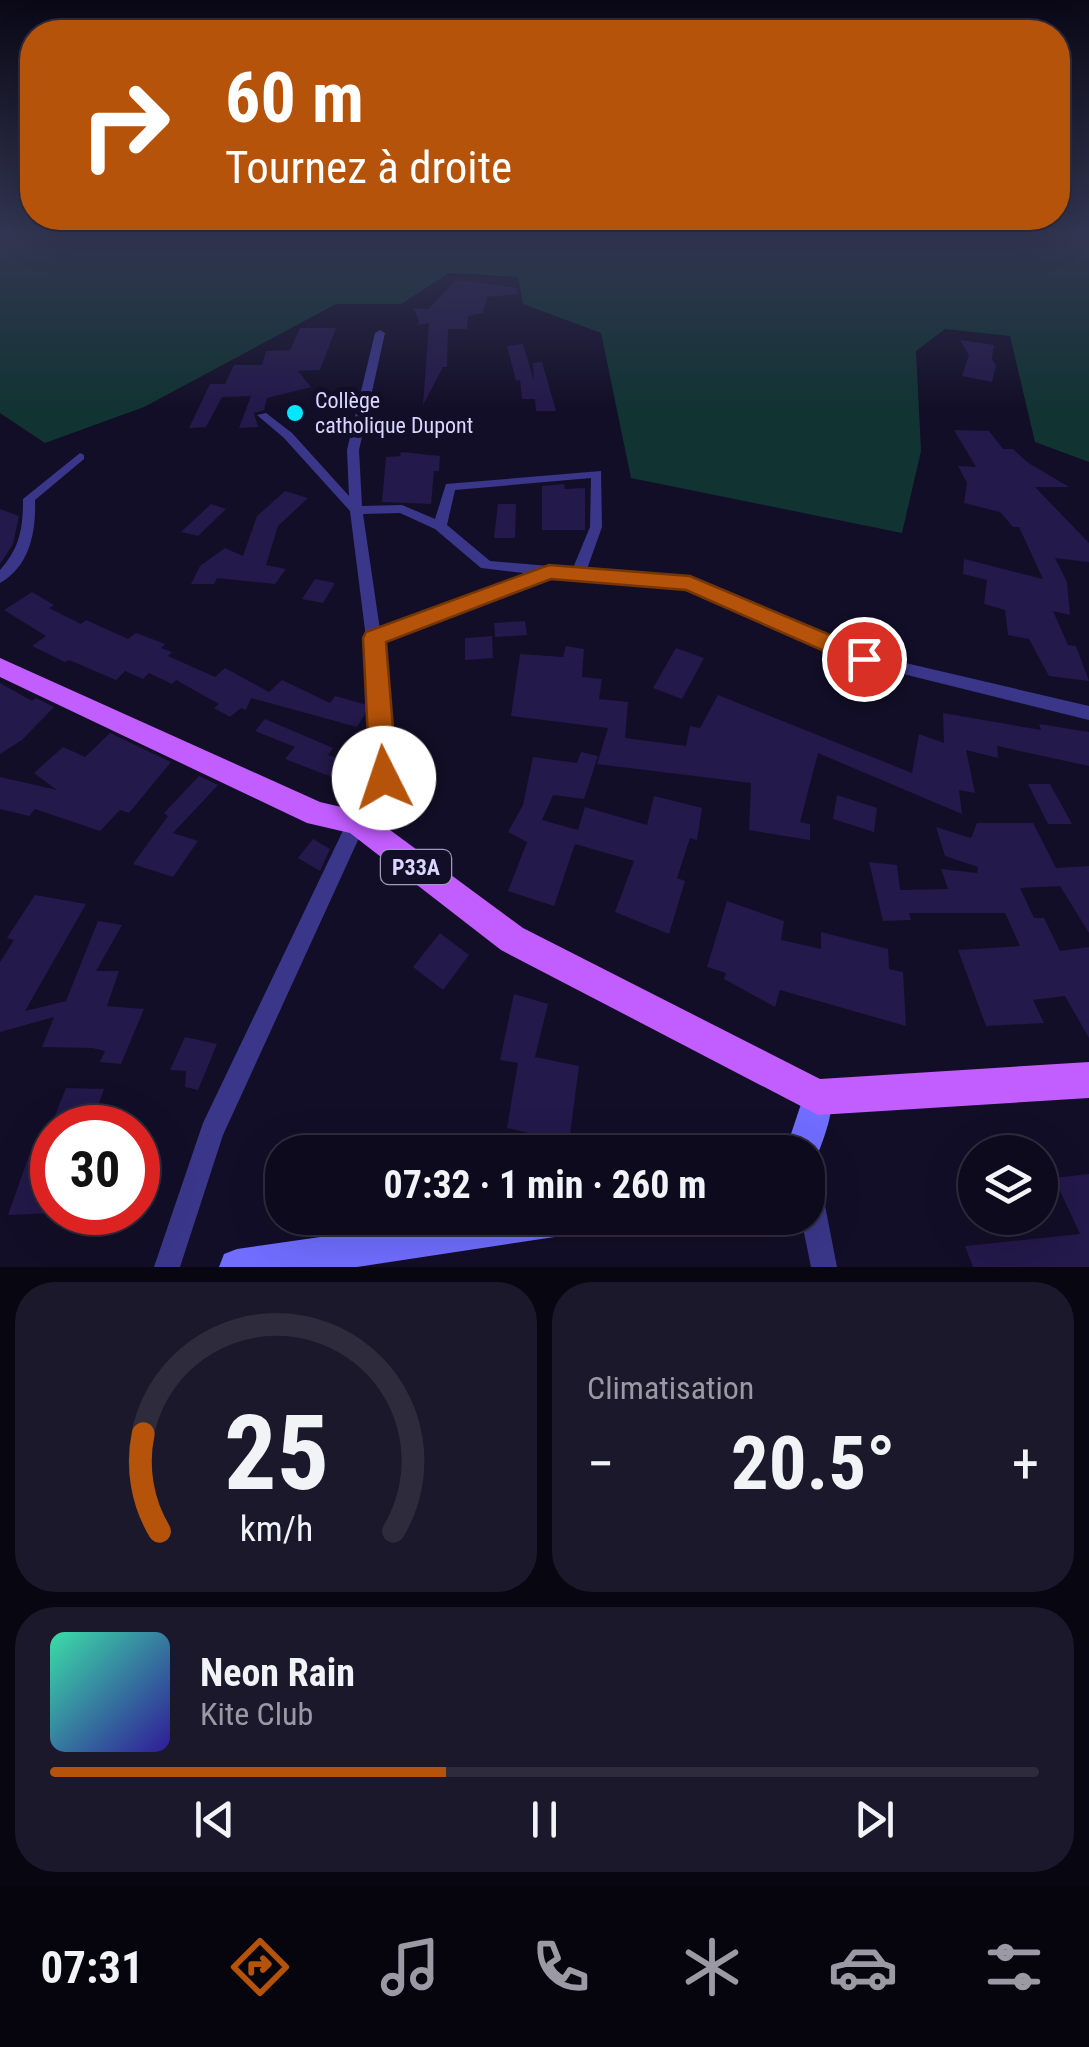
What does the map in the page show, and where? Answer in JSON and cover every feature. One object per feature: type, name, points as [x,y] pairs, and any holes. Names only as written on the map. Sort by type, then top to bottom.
[{"type":"main road","name":"P33A","points":[[0,666],[316,814],[356,822],[512,939],[818,1097]]},
{"type":"main road","points":[[818,1097],[1089,1080]]},
{"type":"street","points":[[167,1267],[212,1132],[356,822],[384,778],[374,638],[356,510],[354,450],[380,333]]},
{"type":"street","points":[[262,415],[280,426],[329,485],[356,510],[402,510],[440,526],[486,565],[690,583],[864,659],[1089,712]]},
{"type":"street","points":[[0,578],[16,562],[30,536],[29,498],[80,456]]},
{"type":"street","points":[[440,526],[450,486],[597,474],[596,526],[578,574]]},
{"type":"street","points":[[374,638],[549,572]]},
{"type":"street","points":[[807,1135],[818,1097]]},
{"type":"street","points":[[238,1267],[454,1235]]},
{"type":"street","points":[[818,1235],[824,1267]]},
{"type":"green space","points":[[0,291],[421,291],[401,304],[336,304],[144,407],[45,443],[0,413]]},
{"type":"green space","points":[[521,291],[1089,291],[1089,462],[1035,442],[1010,336],[945,329],[916,351],[921,451],[902,533],[631,478],[601,333],[523,304]]},
{"type":"building","points":[[445,291],[517,291],[487,297],[483,313],[468,316],[467,329],[448,329],[447,367],[443,367],[423,405],[429,323],[417,325],[413,308],[428,309]]},
{"type":"building","points":[[300,328],[336,328],[320,370],[298,371],[311,387],[267,398],[264,410],[254,413],[258,427],[239,428],[251,396],[222,397],[206,427],[189,428],[210,384],[225,384],[234,365],[262,365],[266,351],[290,350]]},
{"type":"building","points":[[960,340],[994,345],[992,359],[996,366],[992,382],[962,376],[969,355]]},
{"type":"building","points":[[523,344],[534,381],[533,363],[542,362],[556,411],[536,411],[535,399],[522,399],[520,380],[516,381],[507,346]]},
{"type":"building","points":[[954,430],[989,431],[1003,449],[1013,449],[1069,487],[1035,487],[1089,543],[1089,562],[1055,558],[1067,582],[1070,615],[1053,611],[1068,645],[1076,646],[1089,681],[1049,676],[1029,639],[1008,635],[1005,610],[984,604],[987,580],[963,574],[964,559],[1043,579],[1019,527],[1013,527],[1000,512],[964,503],[967,483],[958,466],[976,467]]},
{"type":"building","points":[[401,452],[440,456],[439,471],[434,471],[431,504],[382,502],[386,457],[400,456]]},
{"type":"building","points":[[564,484],[565,489],[585,488],[585,530],[542,530],[542,486]]},
{"type":"building","points":[[285,491],[308,498],[278,526],[266,565],[286,569],[275,584],[217,578],[214,584],[191,584],[200,566],[225,548],[243,556],[257,516]]},
{"type":"building","points":[[211,504],[226,509],[198,536],[181,532]]},
{"type":"building","points":[[498,504],[516,504],[515,538],[494,538]]},
{"type":"building","points":[[0,509],[19,516],[13,544],[0,564]]},
{"type":"building","points":[[315,579],[335,583],[323,603],[302,599]]},
{"type":"building","points":[[32,592],[54,605],[49,608],[81,624],[86,620],[128,639],[136,633],[165,644],[161,648],[172,652],[168,656],[215,677],[225,668],[269,692],[282,680],[330,703],[335,696],[367,705],[367,711],[357,727],[251,698],[246,710],[241,708],[230,717],[214,708],[219,704],[176,680],[172,684],[149,673],[143,679],[125,671],[116,680],[69,660],[65,662],[32,646],[46,636],[4,610]]},
{"type":"building","points":[[525,621],[527,635],[495,637],[494,623]]},
{"type":"building","points":[[492,636],[493,658],[465,660],[465,638]]},
{"type":"building","points":[[566,646],[584,649],[582,677],[602,679],[599,699],[628,702],[625,738],[686,746],[690,726],[700,728],[718,695],[912,773],[919,734],[944,743],[943,713],[1041,730],[1039,724],[1089,732],[1089,766],[997,746],[998,758],[966,750],[975,793],[959,790],[962,814],[818,753],[800,822],[810,824],[810,840],[749,830],[751,783],[597,764],[608,728],[511,716],[520,654],[563,657]]},
{"type":"building","points":[[676,648],[704,658],[682,699],[653,688]]},
{"type":"building","points":[[0,683],[32,701],[36,698],[54,707],[22,740],[0,754]]},
{"type":"building","points":[[265,719],[333,748],[328,755],[371,770],[363,789],[285,759],[295,747],[255,731]]},
{"type":"building","points":[[110,733],[171,762],[129,813],[120,810],[100,831],[35,809],[29,816],[0,809],[0,777],[57,790],[34,773],[63,747],[85,757]]},
{"type":"building","points":[[581,752],[598,756],[584,799],[553,795],[542,820],[578,830],[585,807],[647,825],[654,796],[702,808],[697,840],[690,838],[677,878],[685,881],[669,934],[615,912],[634,861],[575,844],[554,906],[508,891],[527,842],[508,832],[523,805],[533,757],[577,763]]},
{"type":"building","points":[[199,776],[218,785],[173,833],[198,841],[173,877],[133,864],[168,816],[164,813]]},
{"type":"building","points":[[1028,784],[1050,784],[1072,824],[1048,824]]},
{"type":"building","points":[[837,795],[877,808],[874,832],[833,819]]},
{"type":"building","points":[[977,823],[1033,823],[1056,868],[1089,866],[1089,933],[1060,886],[1020,888],[1034,918],[1044,918],[1060,951],[1089,947],[1089,1038],[1065,996],[1033,1000],[1044,1023],[986,1026],[958,950],[1020,946],[1005,913],[909,913],[911,920],[883,921],[869,862],[897,865],[900,890],[948,889],[941,869],[977,873],[978,867],[945,856],[936,827],[971,838]]},
{"type":"building","points":[[313,839],[330,849],[320,871],[298,858]]},
{"type":"building","points":[[35,895],[86,904],[25,1011],[66,1001],[98,921],[122,925],[96,971],[119,971],[107,1006],[144,1009],[121,1064],[100,1062],[105,1051],[92,1048],[42,1047],[54,1017],[0,1032],[0,962],[14,940],[7,938]]},
{"type":"building","points":[[727,901],[784,921],[781,940],[821,949],[821,932],[888,949],[889,969],[903,972],[906,1026],[780,990],[775,1007],[724,979],[726,973],[707,967]]},
{"type":"building","points":[[440,933],[469,955],[443,990],[413,967]]},
{"type":"building","points":[[514,994],[548,1004],[535,1057],[579,1066],[570,1135],[538,1135],[507,1128],[518,1063],[500,1060]]},
{"type":"building","points":[[185,1037],[217,1044],[198,1090],[185,1087],[186,1071],[170,1070]]},
{"type":"building","points":[[66,1088],[104,1089],[98,1105],[59,1105]]},
{"type":"building","points":[[29,1156],[30,1214],[8,1215]]},
{"type":"building","points":[[1089,1174],[1089,1267],[973,1267],[965,1246],[1080,1234],[1058,1187],[1058,1178]]},
{"type":"place","name":"Collège catholique Dupont","points":[[295,413]]},
{"type":"route","points":[[384,778],[374,638],[549,572],[690,583],[864,659]]}]
